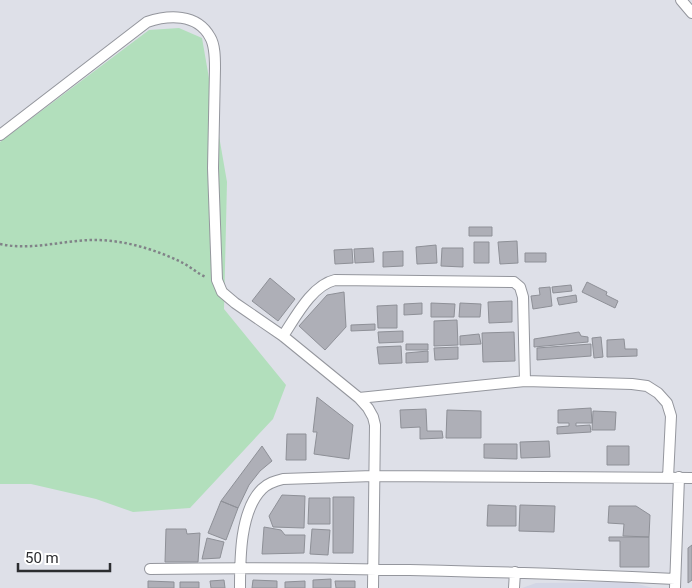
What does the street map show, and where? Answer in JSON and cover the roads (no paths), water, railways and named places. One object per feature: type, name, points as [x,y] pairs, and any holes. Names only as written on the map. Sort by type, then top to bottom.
[{"type":"street","points":[[681,0],[692,13]]},
{"type":"street","points":[[0,135],[147,22],[163,17],[181,17],[193,20],[202,27],[210,37],[214,52],[213,168],[217,280],[222,292],[283,336],[359,398],[368,408],[375,425],[373,588]]},
{"type":"street","points":[[283,336],[313,294],[329,282],[364,280],[514,282],[520,287],[523,297],[525,381]]},
{"type":"street","points":[[359,398],[525,381],[647,386],[658,393],[667,403],[671,416],[668,478]]},
{"type":"street","points":[[240,588],[244,530],[248,513],[255,497],[263,488],[271,482],[283,479],[373,476],[692,478]]},
{"type":"street","points":[[150,570],[240,568],[515,572],[675,583],[680,478]]},
{"type":"street","points":[[514,588],[515,572]]}]
